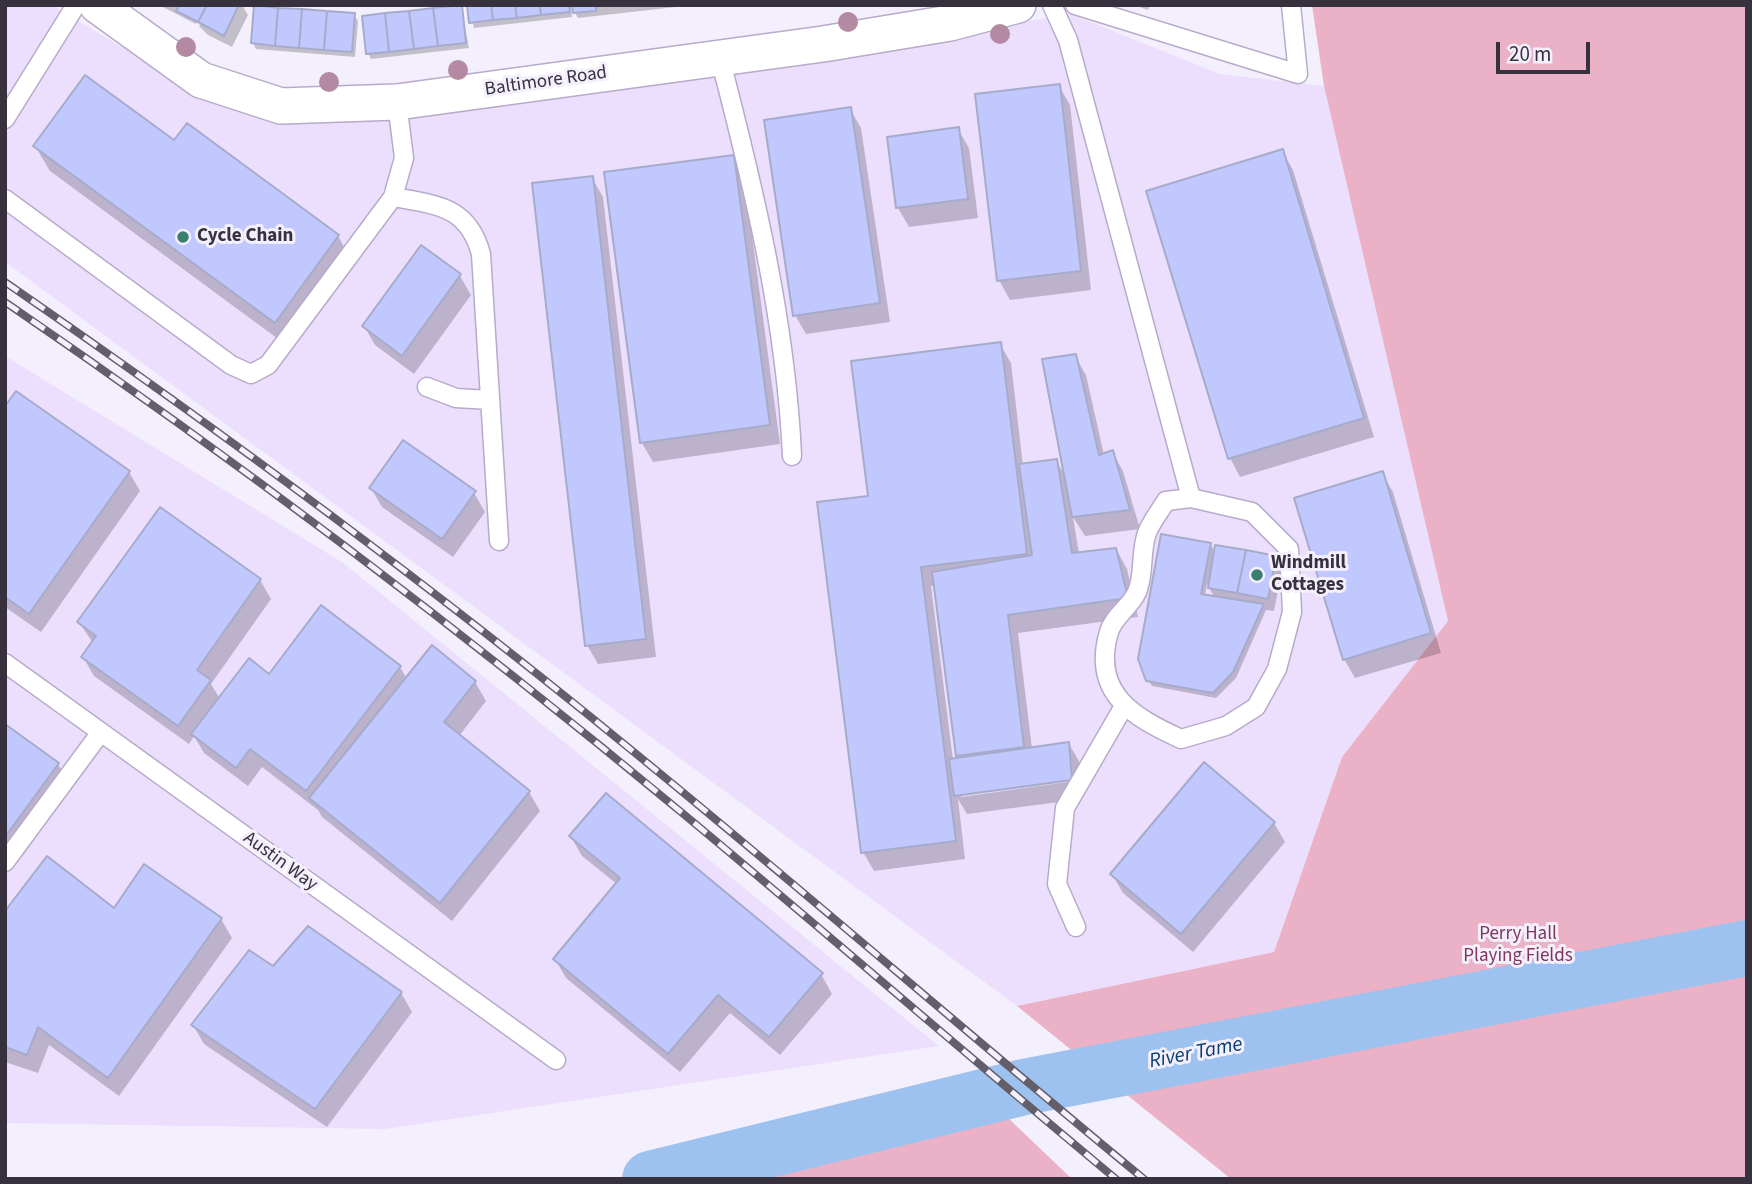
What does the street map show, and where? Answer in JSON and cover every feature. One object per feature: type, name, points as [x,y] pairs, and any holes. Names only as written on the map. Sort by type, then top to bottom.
[{"type":"street","name":"Baltimore Road","points":[[97,5],[201,80],[281,106],[397,102],[720,58],[950,23],[1018,5]]},
{"type":"lane","points":[[5,119],[76,5]]},
{"type":"lane","points":[[1052,5],[1068,40],[1191,498]]},
{"type":"lane","points":[[1075,5],[1298,74],[1291,5]]},
{"type":"lane","points":[[720,58],[756,194],[786,368],[792,456]]},
{"type":"lane","points":[[5,198],[231,365],[251,374],[268,365],[393,197],[404,158],[397,102]]},
{"type":"lane","points":[[393,197],[436,205],[453,212],[465,220],[476,238],[481,254],[499,541]]},
{"type":"lane","points":[[426,387],[456,398],[490,400]]},
{"type":"lane","points":[[1191,498],[1252,512],[1289,549],[1292,612],[1277,670],[1256,707],[1226,726],[1181,739],[1148,724],[1124,706],[1105,675],[1109,630],[1137,593],[1144,567],[1146,534],[1167,501],[1191,498]]},
{"type":"lane","name":"Austin Way","points":[[5,663],[556,1060]]},
{"type":"lane","points":[[1076,927],[1057,884],[1065,808],[1124,706]]},
{"type":"lane","points":[[5,862],[101,732]]},
{"type":"shaded area","points":[[5,5],[52,5],[195,91],[280,117],[853,50],[1071,14],[1220,74],[1324,86],[1448,621],[1342,757],[1274,952],[1017,1006],[5,262]]},
{"type":"shaded area","points":[[5,356],[342,562],[939,1046],[385,1129],[5,1123]]},
{"type":"green space","name":"Perry Hall Playing Fields","points":[[1312,5],[1747,5],[1747,1179],[1231,1179],[1017,1006],[1274,952],[1342,757],[1448,621],[1324,86]]},
{"type":"green space","points":[[1007,1117],[1072,1179],[735,1179]]},
{"type":"building","points":[[179,5],[207,5],[198,22],[176,11]]},
{"type":"building","points":[[207,5],[239,5],[224,36],[198,22]]},
{"type":"building","points":[[254,5],[278,8],[275,46],[251,43]]},
{"type":"building","points":[[462,5],[466,43],[438,46],[433,8]]},
{"type":"building","points":[[467,5],[491,5],[493,20],[469,23]]},
{"type":"building","points":[[491,5],[515,5],[517,18],[493,20]]},
{"type":"building","points":[[515,5],[540,5],[541,15],[517,18]]},
{"type":"building","points":[[540,5],[569,5],[570,12],[541,15]]},
{"type":"building","points":[[572,5],[596,5],[596,11],[573,13]]},
{"type":"building","points":[[278,8],[302,9],[299,48],[275,46]]},
{"type":"building","points":[[433,8],[438,46],[414,49],[409,11]]},
{"type":"building","points":[[302,9],[327,11],[324,50],[299,48]]},
{"type":"building","points":[[327,11],[355,13],[352,52],[324,50]]},
{"type":"building","points":[[409,11],[414,49],[389,52],[385,13]]},
{"type":"building","points":[[385,13],[389,52],[366,54],[362,16]]},
{"type":"building","points":[[85,75],[174,140],[187,123],[339,235],[275,323],[33,146]]},
{"type":"building","points":[[1060,84],[1081,271],[997,281],[975,94]]},
{"type":"building","points":[[851,107],[880,303],[793,316],[764,120]]},
{"type":"building","points":[[959,127],[968,199],[896,208],[887,137]]},
{"type":"building","points":[[1283,149],[1364,418],[1228,459],[1146,191]]},
{"type":"building","points":[[734,155],[770,425],[640,443],[604,172]]},
{"type":"building","points":[[593,176],[646,639],[585,646],[532,183]]},
{"type":"building","points":[[421,245],[461,274],[402,356],[362,326]]},
{"type":"building","points":[[1001,342],[1027,554],[921,567],[956,841],[861,853],[817,502],[868,496],[851,361]]},
{"type":"building","points":[[1076,354],[1099,455],[1113,450],[1130,510],[1072,517],[1042,359]]},
{"type":"building","points":[[16,391],[130,471],[29,614],[5,597],[5,406]]},
{"type":"building","points":[[403,440],[476,491],[442,539],[369,488]]},
{"type":"building","points":[[1057,459],[1072,553],[1116,548],[1128,598],[1008,615],[1024,747],[956,756],[932,572],[1032,555],[1019,464]]},
{"type":"building","points":[[1383,471],[1431,633],[1343,660],[1294,498]]},
{"type":"building","points":[[160,507],[261,579],[197,670],[211,680],[178,726],[81,657],[96,636],[77,622]]},
{"type":"building","points":[[1161,534],[1211,543],[1201,594],[1264,604],[1233,672],[1213,693],[1146,681],[1138,659]]},
{"type":"building","name":"Windmill Cottages","points":[[1215,545],[1246,550],[1237,593],[1208,588]]},
{"type":"building","name":"Windmill Cottages","points":[[1246,550],[1276,556],[1268,599],[1237,593]]},
{"type":"building","points":[[321,605],[401,666],[306,791],[250,749],[236,768],[191,734],[249,658],[269,674]]},
{"type":"building","points":[[432,645],[476,681],[444,722],[530,791],[440,903],[309,798]]},
{"type":"building","points":[[5,724],[59,763],[5,837]]},
{"type":"building","points":[[1069,742],[1072,780],[954,796],[949,759]]},
{"type":"building","points":[[1204,762],[1275,822],[1181,934],[1110,874]]},
{"type":"building","points":[[606,793],[823,973],[769,1037],[718,995],[668,1054],[553,959],[620,878],[569,836]]},
{"type":"building","points":[[47,856],[114,908],[144,864],[222,918],[108,1078],[38,1027],[27,1055],[5,1047],[5,911]]},
{"type":"building","points":[[308,926],[402,992],[315,1109],[191,1025],[249,950],[273,966]]},
{"type":"waterway","name":"River Tame","points":[[650,1179],[1024,1087],[1747,948]]},
{"type":"railway","points":[[5,282],[242,449],[549,683],[1144,1179]]},
{"type":"railway","points":[[5,302],[264,486],[517,679],[736,858],[1116,1179]]},
{"type":"place","name":"Cycle Chain","points":[[183,237]]},
{"type":"place","name":"Windmill Cottages","points":[[1257,575]]}]
